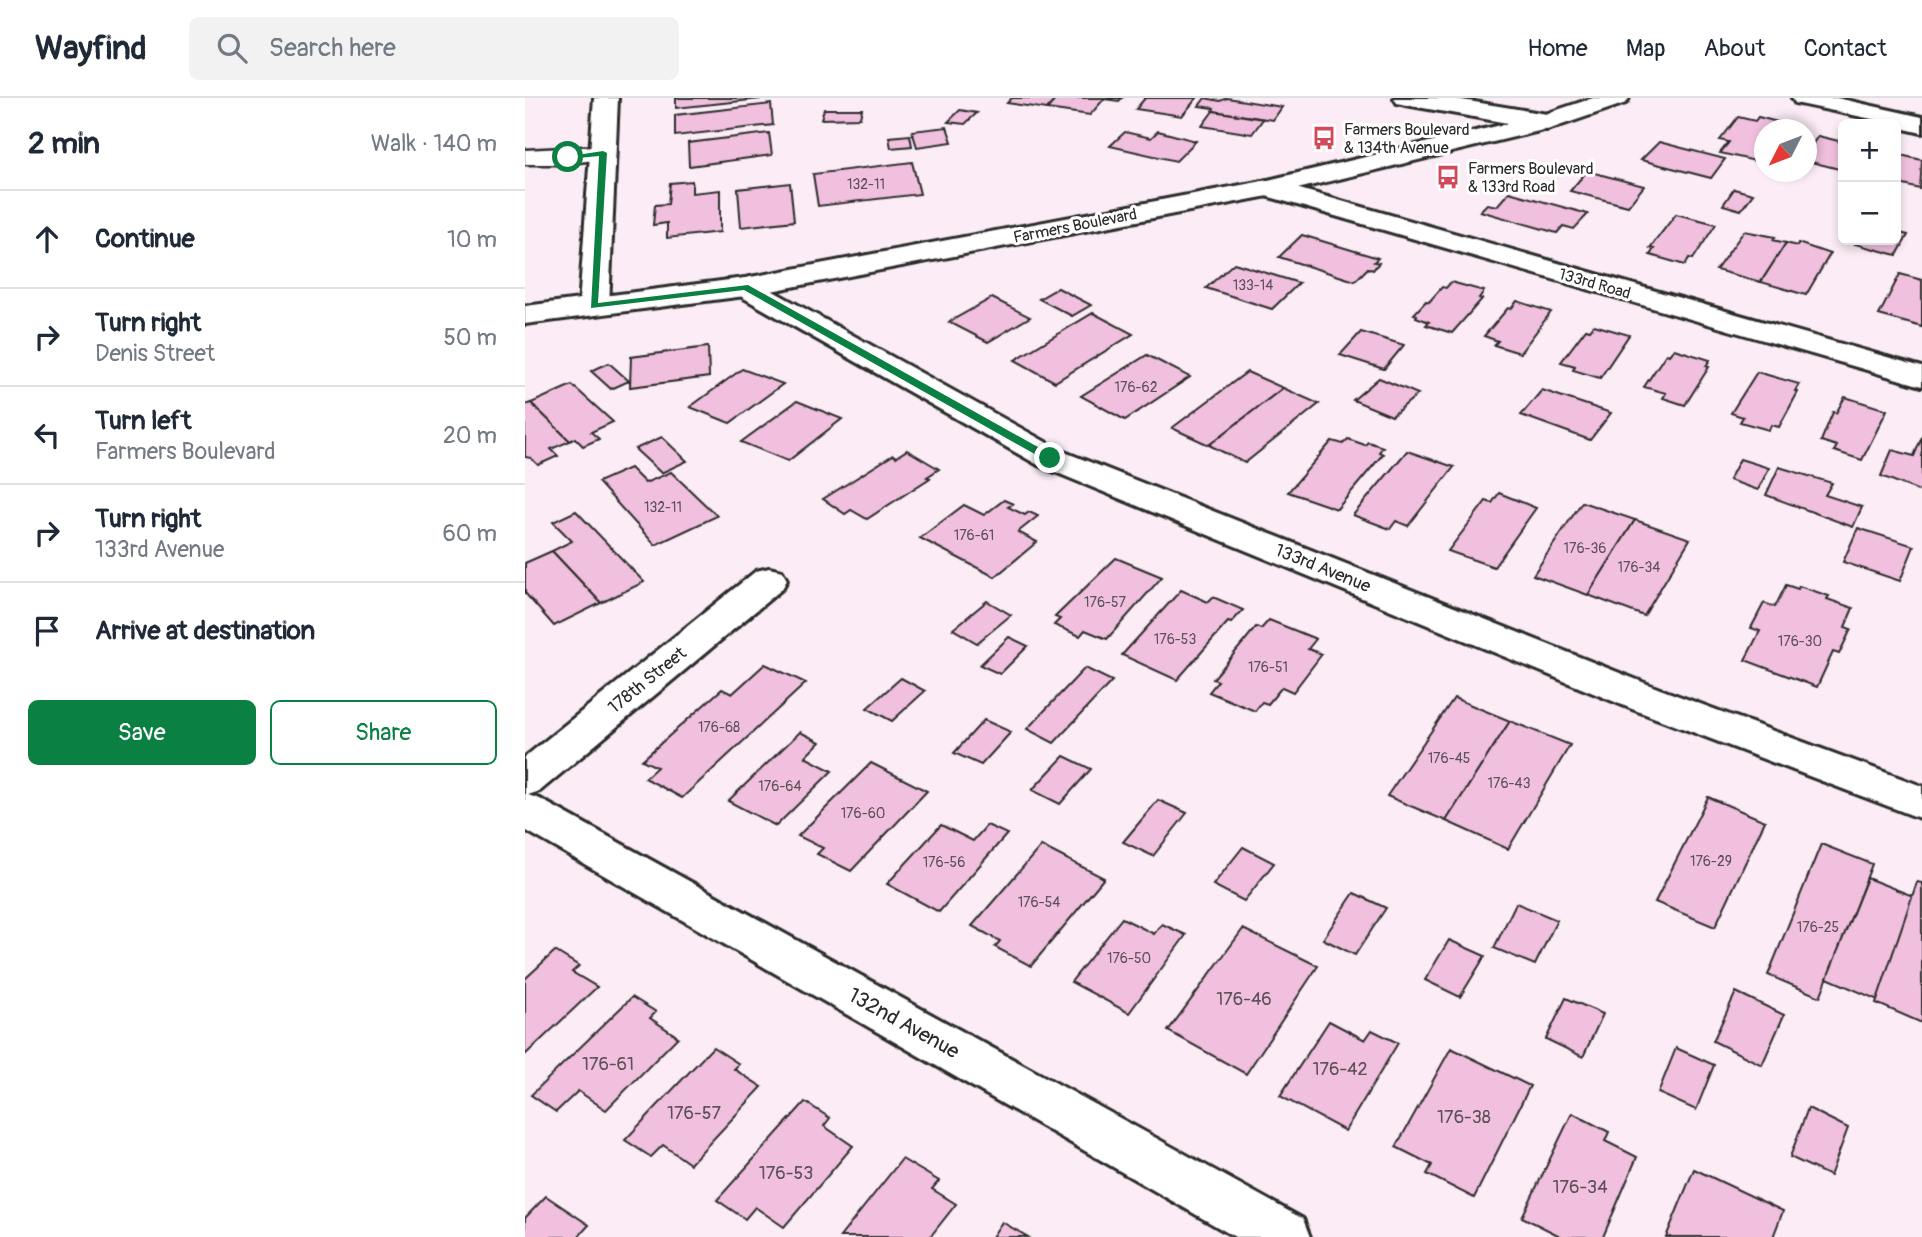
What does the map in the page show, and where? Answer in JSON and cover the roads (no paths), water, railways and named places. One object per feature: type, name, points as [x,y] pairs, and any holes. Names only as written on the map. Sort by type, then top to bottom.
[{"type":"street","points":[[594,306],[606,98]]},
{"type":"street","points":[[1405,98],[1546,122]]},
{"type":"street","name":"Farmers Boulevard","points":[[525,314],[745,287],[1268,188],[1546,122],[1617,98]]},
{"type":"street","points":[[1804,98],[1922,125]]},
{"type":"street","name":"133rd Road","points":[[1268,188],[1922,377]]},
{"type":"street","name":"133rd Avenue","points":[[745,287],[1050,458],[1646,699],[1922,803]]},
{"type":"street","name":"178th Street","points":[[525,780],[769,580]]},
{"type":"street","name":"132nd Avenue","points":[[525,810],[1284,1237]]},
{"type":"lane","points":[[525,157],[603,153]]},
{"type":"place","name":"Farmers Boulevard & 134th Avenue","points":[[1324,138]]},
{"type":"place","name":"Farmers Boulevard & 133rd Road","points":[[1448,177]]}]
